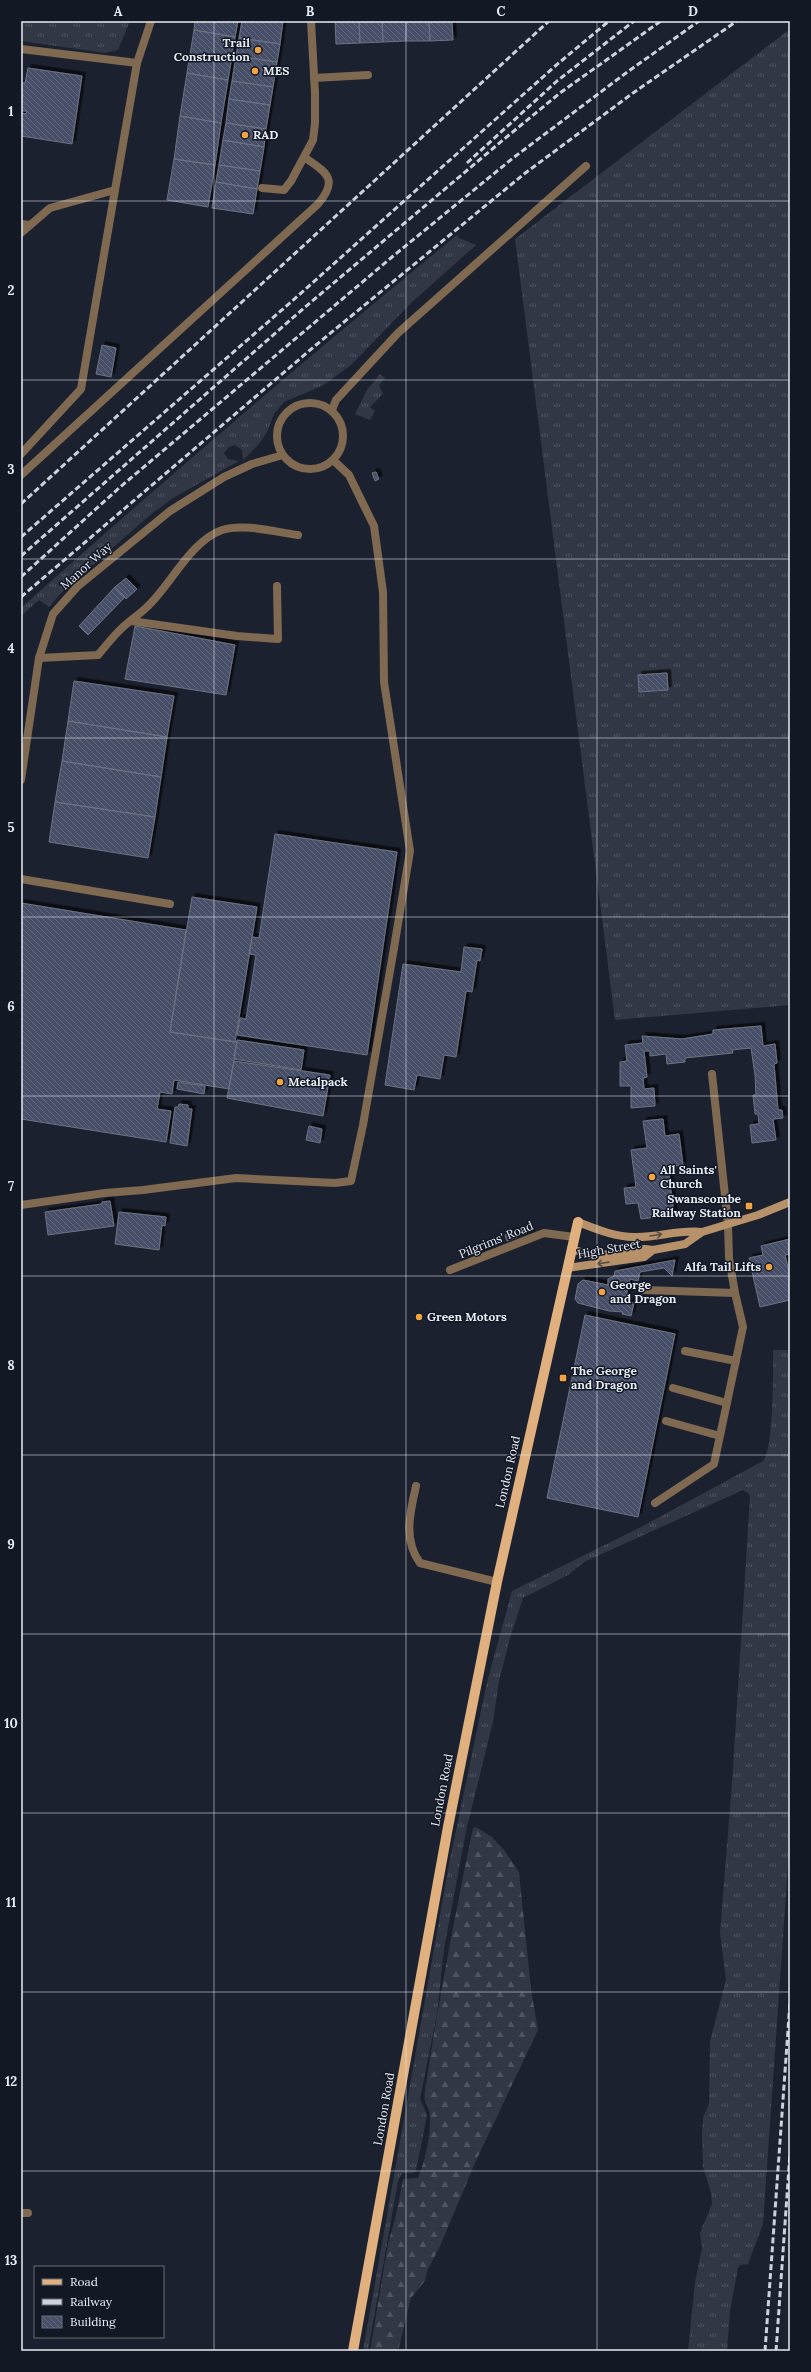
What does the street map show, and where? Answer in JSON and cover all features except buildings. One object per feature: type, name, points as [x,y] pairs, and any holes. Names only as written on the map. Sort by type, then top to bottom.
[{"type":"main road","name":"High Street","points":[[571,1249],[595,1256],[645,1249],[653,1250],[685,1244],[702,1232],[758,1215],[790,1202]]},
{"type":"main road","name":"High Street","points":[[578,1222],[607,1233],[628,1237],[655,1236],[686,1230],[702,1232]]},
{"type":"main road","name":"London Road","points":[[353,2351],[448,1827],[497,1582],[578,1222]]},
{"type":"main road","name":"High Street","points":[[567,1268],[644,1257],[653,1250]]},
{"type":"street","points":[[21,454],[81,389],[136,63],[151,21]]},
{"type":"street","points":[[262,188],[280,190],[286,189],[304,157],[315,132],[315,93],[311,21]]},
{"type":"street","points":[[21,49],[136,63]]},
{"type":"street","points":[[314,78],[368,75]]},
{"type":"street","points":[[21,475],[318,204],[329,190],[329,181],[319,168],[304,157]]},
{"type":"street","points":[[332,410],[336,400],[398,333],[586,166]]},
{"type":"street","points":[[21,233],[50,208],[115,190]]},
{"type":"street","points":[[21,224],[30,225]]},
{"type":"street","points":[[302,404],[322,405],[332,410],[339,419],[343,429],[343,440],[340,451],[333,460],[324,467],[307,469],[291,463],[283,455],[277,435],[284,415],[302,404]]},
{"type":"street","name":"Manor Way","points":[[21,780],[39,658],[53,614],[77,587],[170,510],[224,477],[252,464],[283,455]]},
{"type":"street","points":[[21,1205],[105,1193],[143,1190],[236,1178],[335,1183],[351,1181],[364,1118],[410,851],[384,682],[383,592],[374,526],[349,475],[333,460]]},
{"type":"street","points":[[39,658],[98,655],[131,621],[148,607],[170,583],[191,553],[205,540],[222,530],[243,528],[298,535]]},
{"type":"street","points":[[131,621],[237,636],[278,639],[277,586]]},
{"type":"street","points":[[21,879],[170,904]]},
{"type":"street","points":[[655,1502],[714,1464],[743,1327],[729,1258],[728,1224],[712,1074]]},
{"type":"street","name":"Pilgrims' Road","points":[[450,1270],[544,1233],[574,1237]]},
{"type":"street","points":[[644,1290],[735,1293]]},
{"type":"street","points":[[685,1351],[736,1361]]},
{"type":"street","points":[[673,1388],[727,1403]]},
{"type":"street","points":[[666,1421],[720,1436]]},
{"type":"street","points":[[416,1486],[409,1528],[413,1550],[420,1563],[497,1582]]},
{"type":"green space","points":[[21,21],[130,21],[118,50],[105,53],[21,41]]},
{"type":"green space","points":[[790,29],[790,1005],[615,1020],[515,239]]},
{"type":"green space","points":[[457,235],[459,238],[476,245],[411,303],[352,364],[324,385],[284,402],[274,414],[267,432],[259,444],[243,460],[242,450],[235,445],[229,447],[224,453],[228,459],[239,461],[173,498],[150,515],[61,593],[49,607],[39,600],[21,616],[21,608],[129,513],[292,372]]},
{"type":"green space","points":[[380,374],[385,378],[379,385],[383,394],[370,407],[375,411],[370,420],[355,414],[367,390]]},
{"type":"green space","points":[[773,1350],[790,1350],[790,1836],[763,2224],[748,2264],[740,2265],[738,2268],[730,2311],[727,2351],[688,2351],[695,2282],[702,2248],[700,2233],[712,2204],[711,2192],[703,2167],[702,2133],[703,2118],[709,2104],[710,2041],[726,1980],[720,1933],[732,1783],[750,1497],[748,1493],[743,1490],[584,1562],[568,1575],[523,1598],[510,1638],[499,1681],[493,1722],[466,1831],[444,1949],[437,2014],[420,2099],[427,2115],[416,2171],[413,2173],[402,2173],[398,2181],[368,2351],[363,2351],[449,1864],[487,1682],[512,1591],[641,1527],[763,1461],[767,1454],[771,1426]]},
{"type":"green space","points":[[476,1827],[492,1837],[504,1850],[519,1872],[531,1989],[538,2030],[475,2163],[440,2246],[427,2271],[425,2281],[411,2298],[398,2351],[370,2351],[388,2244],[396,2215],[403,2179],[418,2178],[427,2148],[430,2131],[430,2116],[429,2109],[425,2103],[425,2091],[435,2025],[473,1828]]},
{"type":"railway","points":[[21,504],[549,21]]},
{"type":"railway","points":[[21,537],[299,295],[554,67],[609,21]]},
{"type":"railway","points":[[467,163],[557,81],[634,21]]},
{"type":"railway","points":[[21,556],[304,308],[503,140],[560,93],[661,21]]},
{"type":"railway","points":[[21,577],[119,488],[392,257],[513,158],[626,73],[699,21]]},
{"type":"railway","points":[[21,597],[316,345],[524,174],[633,93],[737,21]]},
{"type":"railway","points":[[765,2351],[790,2002]]},
{"type":"railway","points":[[776,2351],[790,2153]]},
{"type":"place","name":"Trail Construction","points":[[258,50]]},
{"type":"place","name":"MES","points":[[255,71]]},
{"type":"place","name":"RAD","points":[[245,135]]},
{"type":"place","name":"Metalpack","points":[[280,1082]]},
{"type":"place","name":"All Saints' Church","points":[[652,1177]]},
{"type":"place","name":"Swanscombe Railway Station","points":[[749,1206]]},
{"type":"place","name":"Alfa Tail Lifts","points":[[769,1267]]},
{"type":"place","name":"George and Dragon","points":[[602,1292]]},
{"type":"place","name":"Green Motors","points":[[419,1317]]},
{"type":"place","name":"The George and Dragon","points":[[563,1378]]}]
